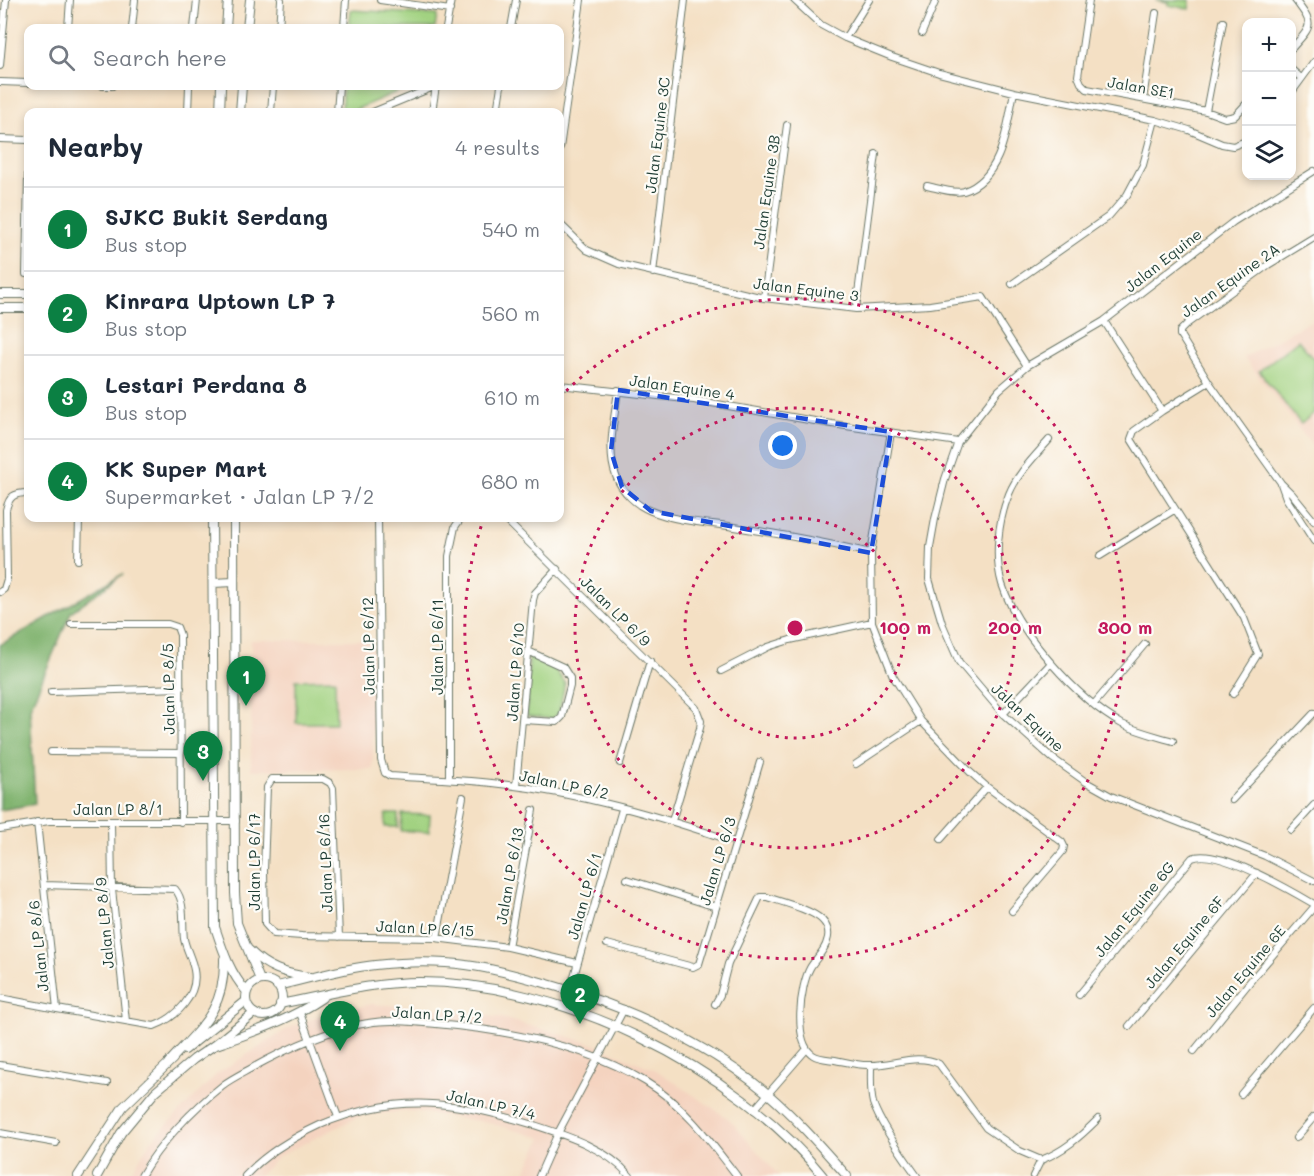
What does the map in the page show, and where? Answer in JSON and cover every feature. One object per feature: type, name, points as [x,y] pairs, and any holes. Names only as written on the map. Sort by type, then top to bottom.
[{"type":"main road","points":[[226,24],[228,0]]},
{"type":"main road","points":[[247,24],[250,0]]},
{"type":"main road","points":[[220,108],[221,90]]},
{"type":"main road","points":[[240,108],[242,90]]},
{"type":"main road","points":[[0,294],[24,294]]},
{"type":"main road","points":[[0,308],[24,308]]},
{"type":"main road","points":[[212,522],[214,927],[224,955],[246,997],[249,1008],[262,1016],[270,1015],[280,1004],[281,994],[277,986],[270,981],[260,980],[252,984],[246,997]]},
{"type":"main road","points":[[234,522],[237,923],[260,980]]},
{"type":"main road","points":[[213,584],[234,582]]},
{"type":"main road","points":[[245,946],[261,962],[279,972],[316,977]]},
{"type":"main road","points":[[169,1062],[203,1025],[217,1004],[222,990],[224,955]]},
{"type":"main road","points":[[277,986],[374,965],[437,963],[466,965],[503,972],[570,990],[624,1009],[699,1046],[768,1095],[820,1145],[847,1176]]},
{"type":"main road","points":[[280,1004],[374,984],[418,982],[499,991],[559,1006],[615,1026],[687,1061],[780,1131],[823,1176]]},
{"type":"main road","points":[[213,1046],[300,1013],[325,996]]},
{"type":"street","points":[[0,66],[6,0]]},
{"type":"street","points":[[68,24],[70,0]]},
{"type":"street","points":[[132,24],[135,0]]},
{"type":"street","points":[[194,24],[197,0]]},
{"type":"street","points":[[279,24],[281,0]]},
{"type":"street","points":[[344,24],[346,0]]},
{"type":"street","points":[[380,0],[450,10]]},
{"type":"street","points":[[447,24],[451,0]]},
{"type":"street","points":[[512,24],[516,0]]},
{"type":"street","points":[[564,120],[581,0]]},
{"type":"street","name":"Jalan Equine 3C","points":[[653,273],[685,0]]},
{"type":"street","points":[[794,0],[821,25],[844,38],[892,57],[1014,92],[1155,120],[1190,130],[1222,144],[1233,146],[1242,143]]},
{"type":"street","points":[[844,38],[869,0]]},
{"type":"street","points":[[922,33],[936,0]]},
{"type":"street","name":"Jalan SE1","points":[[1089,0],[1078,76],[1087,89],[1208,112],[1225,118],[1231,118],[1242,108]]},
{"type":"street","points":[[1295,0],[1312,23],[1296,44]]},
{"type":"street","points":[[1143,99],[1155,13]]},
{"type":"street","points":[[1208,112],[1223,22]]},
{"type":"street","points":[[1296,86],[1314,62]]},
{"type":"street","points":[[1294,72],[1301,78]]},
{"type":"street","points":[[0,82],[24,83]]},
{"type":"street","points":[[188,108],[189,90]]},
{"type":"street","points":[[271,108],[273,90]]},
{"type":"street","points":[[337,108],[339,90]]},
{"type":"street","points":[[383,108],[426,90]]},
{"type":"street","points":[[433,108],[435,90]]},
{"type":"street","points":[[498,108],[500,90]]},
{"type":"street","points":[[927,186],[964,190],[990,171],[997,159],[1006,131],[1014,92]]},
{"type":"street","points":[[1012,284],[1109,216],[1127,195],[1143,165],[1155,120]]},
{"type":"street","name":"Jalan Equine 3B","points":[[764,298],[787,125]]},
{"type":"street","points":[[0,139],[24,140]]},
{"type":"street","points":[[856,309],[876,154]]},
{"type":"street","name":"Jalan Equine","points":[[1314,171],[1233,222],[1104,321],[1027,366],[999,390],[958,442],[945,479],[935,519],[930,547],[929,579],[942,623],[959,662],[1003,714],[1052,758],[1111,796],[1265,856],[1314,881]]},
{"type":"street","name":"Jalan Equine 3","points":[[564,228],[587,250],[600,257],[653,273],[764,298],[856,309],[930,305],[983,297],[1027,366]]},
{"type":"street","name":"Jalan Equine 2A","points":[[1209,382],[1180,331],[1268,265],[1314,237]]},
{"type":"street","points":[[1104,321],[1162,411]]},
{"type":"street","points":[[1233,694],[1258,654],[1253,638],[1244,618],[1131,439],[1134,431],[1209,382],[1281,483],[1314,521]]},
{"type":"street","points":[[564,385],[618,390]]},
{"type":"street","name":"Jalan Equine 4","points":[[871,553],[810,538],[680,519],[651,511],[640,505],[622,487],[616,477],[613,464],[611,451],[618,390],[958,442]]},
{"type":"street","points":[[891,432],[871,553],[872,622],[893,676],[921,721],[987,787],[1062,842],[1064,846],[1063,851],[1012,911]]},
{"type":"street","points":[[1049,440],[1022,472],[1009,494],[999,540],[998,563],[1002,583],[1013,612],[1051,663],[1094,704],[1123,724],[1173,741]]},
{"type":"street","points":[[1281,483],[1286,498],[1314,541]]},
{"type":"street","points":[[2,590],[7,579],[6,510],[8,501],[12,495],[24,493]]},
{"type":"street","points":[[1100,556],[1174,510]]},
{"type":"street","points":[[78,560],[79,522]]},
{"type":"street","name":"Jalan LP 6/12","points":[[378,522],[381,749],[382,767],[385,773]]},
{"type":"street","name":"Jalan LP 6/11","points":[[449,778],[449,556],[455,527],[458,522]]},
{"type":"street","name":"Jalan LP 6/9","points":[[508,522],[696,708],[701,721],[700,728],[672,821]]},
{"type":"street","name":"Jalan LP 6/10","points":[[516,786],[535,593],[557,569]]},
{"type":"street","points":[[721,671],[768,647],[872,622]]},
{"type":"street","name":"Jalan LP 8/5","points":[[71,624],[168,624],[177,627],[180,635],[181,822]]},
{"type":"street","points":[[1094,704],[1145,644]]},
{"type":"street","points":[[523,720],[557,722],[562,717],[570,686],[570,678],[563,668],[528,651]]},
{"type":"street","points":[[620,763],[650,661]]},
{"type":"street","points":[[1003,714],[1051,663]]},
{"type":"street","points":[[51,692],[181,688]]},
{"type":"street","points":[[1232,800],[1314,713]]},
{"type":"street","points":[[856,764],[921,721]]},
{"type":"street","points":[[51,752],[181,753]]},
{"type":"street","name":"Jalan LP 6/3","points":[[607,944],[696,966],[700,961],[760,762]]},
{"type":"street","name":"Jalan LP 6/2","points":[[385,773],[398,777],[449,778],[551,791],[672,821],[735,842]]},
{"type":"street","name":"Jalan LP 6/17","points":[[270,932],[265,924],[269,783],[272,779],[278,778],[323,779],[333,788]]},
{"type":"street","points":[[941,839],[987,787]]},
{"type":"street","name":"Jalan LP 6/16","points":[[333,788],[339,937]]},
{"type":"street","points":[[437,938],[464,797]]},
{"type":"street","points":[[1291,830],[1314,805]]},
{"type":"street","name":"Jalan LP 6/1","points":[[570,990],[622,809]]},
{"type":"street","name":"Jalan LP 6/13","points":[[508,946],[533,810]]},
{"type":"street","name":"Jalan LP 8/1","points":[[0,829],[49,821],[236,821]]},
{"type":"street","name":"Jalan LP 8/6","points":[[0,998],[57,1009],[37,822]]},
{"type":"street","name":"Jalan LP 8/9","points":[[111,822],[112,889],[126,1021]]},
{"type":"street","name":"Jalan Equine 6G","points":[[1079,995],[1192,858],[1210,856],[1257,873],[1314,905]]},
{"type":"street","name":"Jalan Equine 6F","points":[[1129,1026],[1257,873]]},
{"type":"street","points":[[627,879],[716,907]]},
{"type":"street","points":[[44,885],[176,890],[183,911],[184,940],[194,969],[195,980],[188,1000],[167,1022],[154,1026],[57,1009]]},
{"type":"street","points":[[715,1004],[720,995],[728,964],[760,897],[767,897],[816,915],[828,930],[827,941],[809,969],[803,992],[800,1019],[801,1036],[806,1050],[815,1057],[871,1066],[907,1060],[932,1060],[939,1064],[986,1128],[1020,1151],[1041,1160]]},
{"type":"street","name":"Jalan Equine 6E","points":[[1194,1051],[1314,905]]},
{"type":"street","name":"Jalan LP 6/15","points":[[270,932],[278,935],[437,938],[508,946],[577,963]]},
{"type":"street","points":[[78,1176],[123,1107],[169,1062],[246,997]]},
{"type":"street","points":[[1241,1094],[1314,1008]]},
{"type":"street","points":[[538,1176],[558,1133],[624,1009]]},
{"type":"street","points":[[97,1176],[121,1133],[155,1092],[254,1013]]},
{"type":"street","points":[[300,1013],[338,1118]]},
{"type":"street","name":"Jalan LP 7/2","points":[[141,1176],[157,1151],[225,1084],[262,1062],[309,1040],[369,1022],[415,1022],[498,1031],[541,1041],[598,1059],[645,1082],[672,1101],[701,1130],[737,1176]]},
{"type":"street","points":[[754,1110],[806,1050]]},
{"type":"street","points":[[0,1065],[106,1083]]},
{"type":"street","points":[[871,1066],[873,1104],[917,1176]]},
{"type":"street","name":"Jalan LP 7/4","points":[[245,1176],[273,1150],[302,1133],[338,1118],[379,1106],[411,1103],[444,1105],[489,1113],[558,1133],[603,1153],[630,1176]]},
{"type":"street","points":[[1296,1138],[1314,1117]]},
{"type":"street","points":[[1033,1176],[1041,1160],[1073,1143],[1098,1119]]},
{"type":"street","points":[[0,1133],[56,1143]]},
{"type":"highlighted area","points":[[618,390],[891,432],[871,553],[651,511],[622,487],[611,451]]},
{"type":"shaded area","points":[[1314,319],[1314,448],[1244,358]]},
{"type":"shaded area","points":[[251,640],[373,640],[373,769],[251,770]]},
{"type":"shaded area","points":[[371,1004],[443,1009],[502,1018],[591,1043],[656,1070],[729,1119],[779,1176],[523,1176],[542,1138],[486,1122],[411,1111],[362,1115],[279,1156],[259,1176],[129,1176],[149,1143],[217,1074],[292,1026]]},
{"type":"green space","points":[[1156,0],[1190,0],[1189,9],[1168,5],[1168,2]]},
{"type":"green space","points":[[351,10],[437,15],[436,24],[349,24]]},
{"type":"green space","points":[[343,90],[401,90],[359,108],[341,108]]},
{"type":"green space","points":[[1298,340],[1314,359],[1314,413],[1301,424],[1259,371]]},
{"type":"green space","points":[[123,574],[71,612],[30,708],[35,804],[0,810],[0,645]]},
{"type":"green space","points":[[529,657],[550,666],[565,683],[559,713],[552,719],[527,716]]},
{"type":"green space","points":[[335,679],[336,723],[296,723],[296,680]]},
{"type":"green space","points":[[386,814],[398,814],[398,827],[385,827]]},
{"type":"green space","points":[[402,814],[430,815],[429,832],[401,831]]},
{"type":"place","name":"SJKC Bukit Serdang","points":[[246,706]]},
{"type":"place","name":"Lestari Perdana 8","points":[[203,781]]},
{"type":"place","name":"Kinrara Uptown LP 7","points":[[580,1024]]},
{"type":"place","name":"KK Super Mart","points":[[340,1051]]}]
